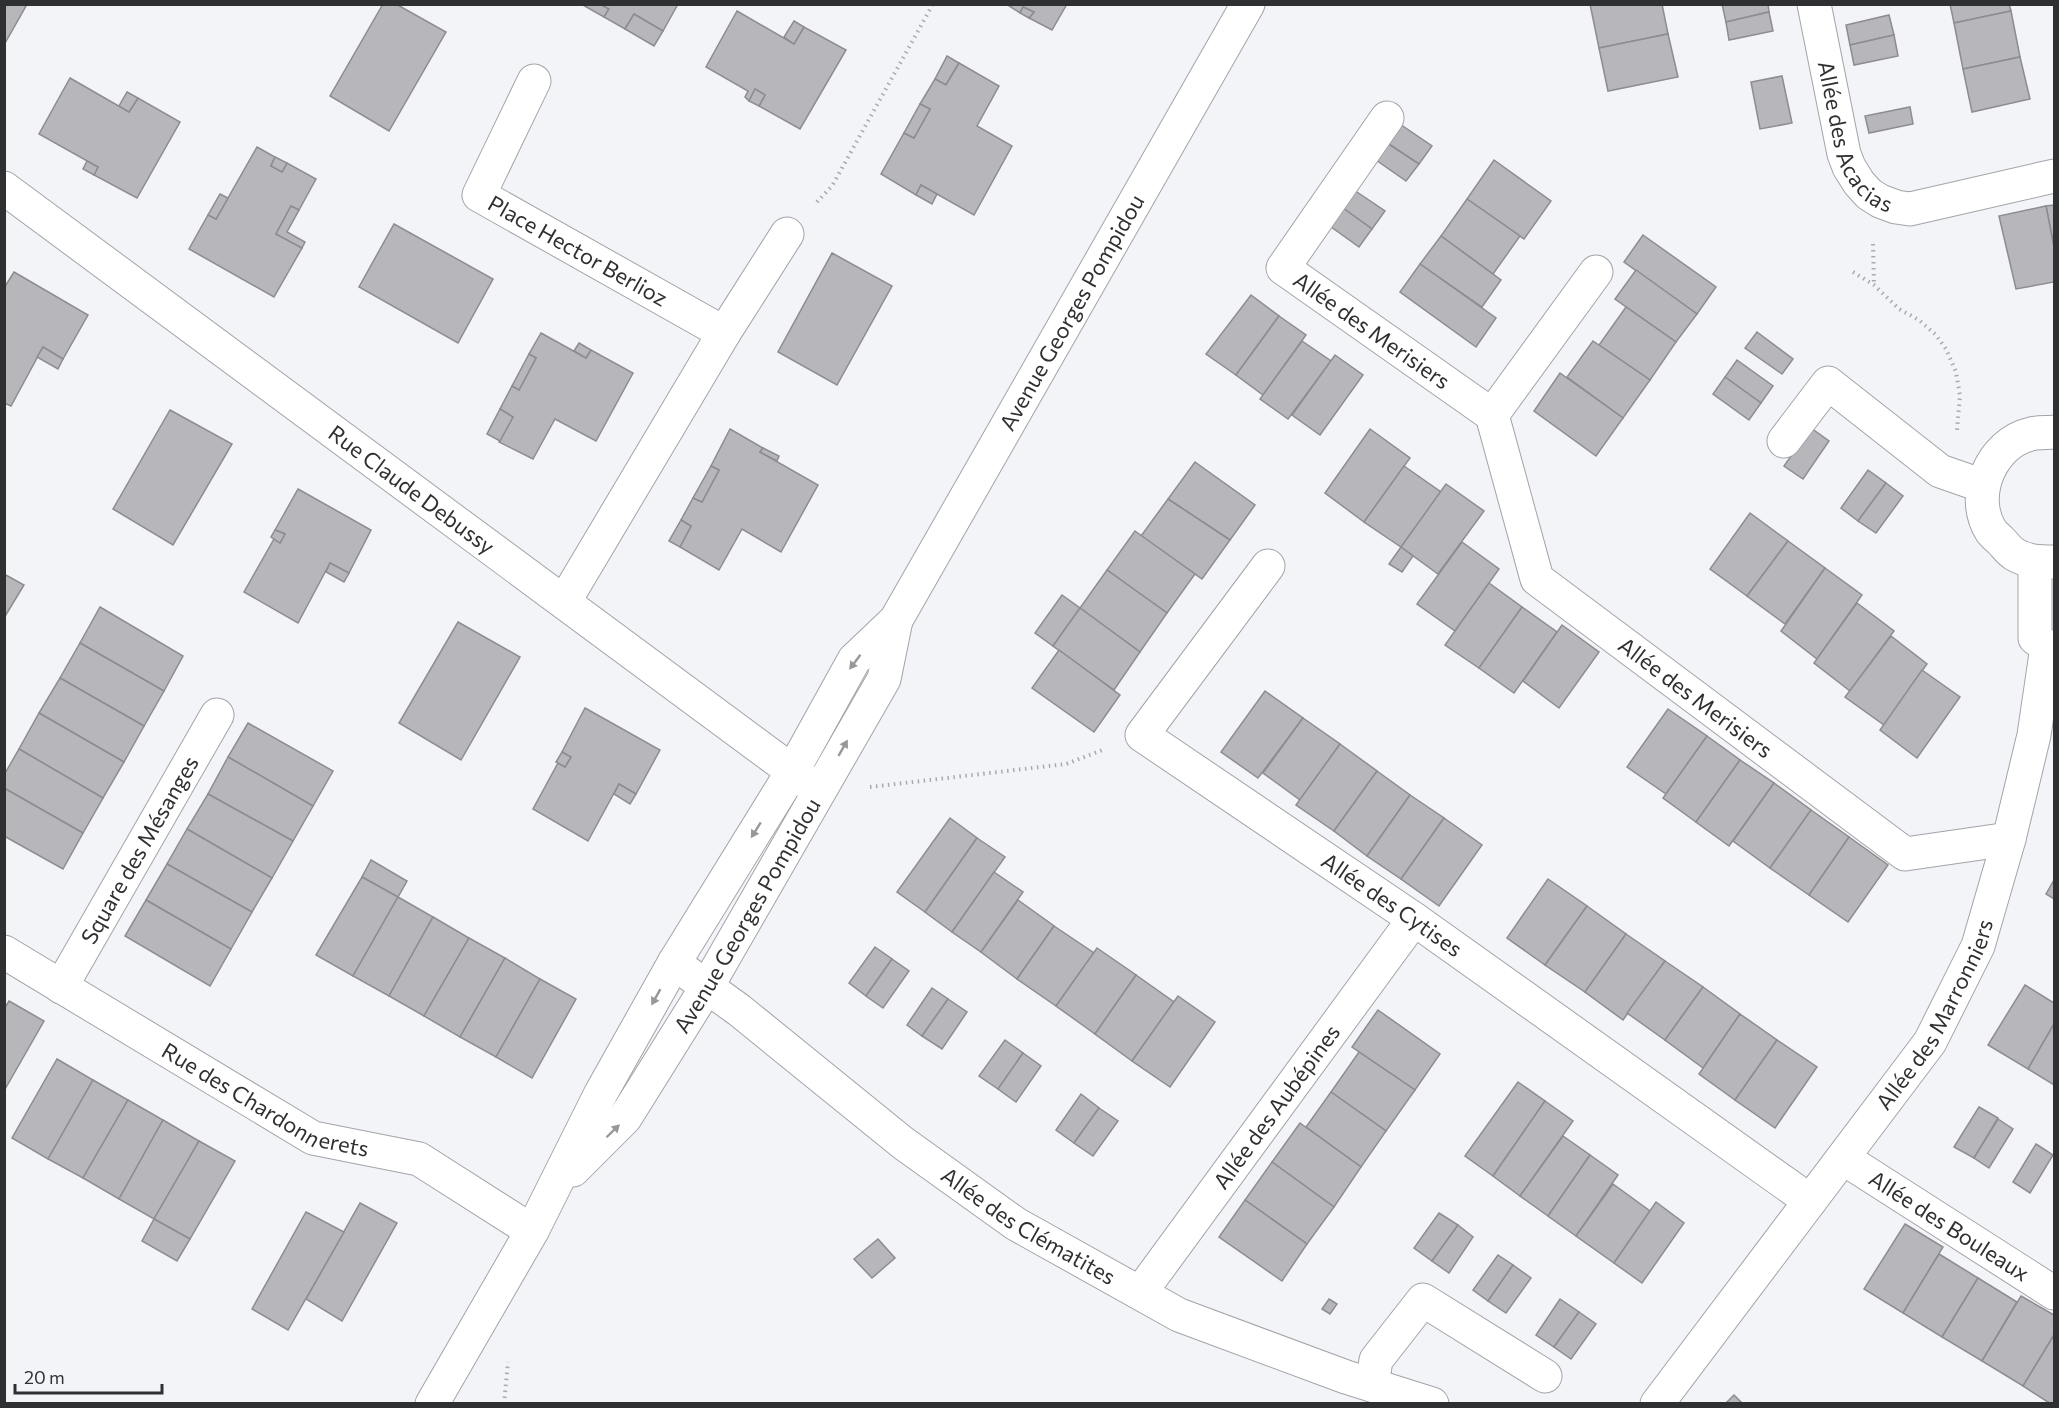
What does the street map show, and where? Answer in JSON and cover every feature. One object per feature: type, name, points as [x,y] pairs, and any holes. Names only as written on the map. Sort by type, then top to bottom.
[{"type":"street","name":"Avenue Georges Pompidou","points":[[432,1404],[532,1231],[601,1093],[674,963],[792,772],[854,660],[896,620],[1248,4]]},
{"type":"street","name":"Allée des Acacias","points":[[1814,4],[1844,154],[1859,183],[1874,197],[1896,207],[1910,209],[2055,176]]},
{"type":"street","name":"Place Hector Berlioz","points":[[534,81],[479,195],[724,333]]},
{"type":"street","name":"Allée des Merisiers","points":[[1387,118],[1283,268],[1492,415],[1537,579],[1905,854],[2008,839]]},
{"type":"street","name":"Rue Claude Debussy","points":[[4,188],[819,791]]},
{"type":"street","points":[[564,602],[724,333],[787,234]]},
{"type":"street","points":[[1492,415],[1596,272]]},
{"type":"street","points":[[1784,441],[1828,383],[1940,471],[1983,486],[1987,472],[2000,453],[2019,439],[2032,434],[2055,432]]},
{"type":"street","name":"Allée des Marronniers","points":[[1657,1404],[1930,1042],[1978,946],[2034,735],[2051,649],[2035,638],[2045,562],[2013,554],[1991,531],[1983,509],[1983,486]]},
{"type":"street","points":[[1142,735],[1268,566]]},
{"type":"street","name":"Avenue Georges Pompidou","points":[[556,1186],[626,1118],[708,986],[884,680],[896,620]]},
{"type":"street","name":"Square des Mésanges","points":[[61,987],[217,715]]},
{"type":"street","name":"Allée des Cytises","points":[[1142,735],[1414,919],[1810,1201]]},
{"type":"street","name":"Allée des Aubépines","points":[[1140,1293],[1414,919]]},
{"type":"street","name":"Rue des Chardonnerets","points":[[4,952],[313,1138],[419,1159],[532,1231]]},
{"type":"street","name":"Allée des Clématites","points":[[674,963],[708,986],[903,1143],[1016,1224],[1179,1315],[1418,1402]]},
{"type":"street","name":"Allée des Bouleaux","points":[[1843,1158],[2055,1293]]},
{"type":"street","points":[[1372,1385],[1376,1360],[1423,1300],[1545,1376]]},
{"type":"path","points":[[787,234],[832,186],[933,4]]},
{"type":"path","points":[[1853,272],[1874,285],[1899,309],[1919,320],[1936,335],[1946,349],[1956,372],[1960,396],[1956,444],[1940,471]]},
{"type":"path","points":[[870,787],[1066,764],[1142,735]]},
{"type":"building","points":[[4,4],[26,6],[4,45]]},
{"type":"building","points":[[383,4],[396,4],[446,32],[389,131],[330,96]]},
{"type":"building","points":[[581,4],[600,4],[609,9],[604,17]]},
{"type":"building","points":[[600,4],[678,4],[663,31],[634,14],[625,29],[604,17],[609,9]]},
{"type":"building","points":[[1006,4],[1067,4],[1052,30],[1029,18],[1034,12],[1023,7],[1020,13]]},
{"type":"building","points":[[1590,4],[1662,4],[1668,34],[1599,48]]},
{"type":"building","points":[[1722,4],[1768,4],[1769,12],[1726,22]]},
{"type":"building","points":[[1950,4],[2009,4],[2011,11],[1954,23]]},
{"type":"building","points":[[1023,7],[1034,12],[1029,18],[1020,13]]},
{"type":"building","points":[[737,11],[794,44],[804,27],[846,50],[800,129],[759,106],[765,95],[755,89],[749,101],[745,97],[748,91],[706,67]]},
{"type":"building","points":[[2011,11],[2020,57],[1963,69],[1954,23]]},
{"type":"building","points":[[1769,12],[1773,31],[1729,40],[1726,22]]},
{"type":"building","points":[[634,14],[663,31],[654,46],[625,29]]},
{"type":"building","points":[[1889,15],[1894,35],[1850,45],[1846,25]]},
{"type":"building","points":[[794,21],[804,27],[794,44],[784,37]]},
{"type":"building","points":[[1668,34],[1678,77],[1608,91],[1599,48]]},
{"type":"building","points":[[1894,35],[1898,56],[1854,65],[1850,45]]},
{"type":"building","points":[[947,56],[959,63],[946,85],[935,79]]},
{"type":"building","points":[[2020,57],[2030,99],[1972,112],[1963,69]]},
{"type":"building","points":[[959,63],[999,86],[977,126],[1012,146],[974,215],[921,185],[916,195],[881,174],[904,133],[914,138],[930,109],[920,104],[935,79],[946,85]]},
{"type":"building","points":[[1782,76],[1792,123],[1760,129],[1751,82]]},
{"type":"building","points":[[70,78],[129,112],[138,98],[180,122],[137,198],[94,175],[98,167],[39,134]]},
{"type":"building","points":[[755,89],[765,95],[759,106],[749,101]]},
{"type":"building","points":[[127,92],[138,98],[129,112],[119,106]]},
{"type":"building","points":[[920,104],[930,109],[914,138],[904,133]]},
{"type":"building","points":[[1910,107],[1913,124],[1869,133],[1865,116]]},
{"type":"building","points":[[1394,120],[1432,146],[1419,164],[1381,139]]},
{"type":"building","points":[[1381,139],[1419,164],[1406,181],[1369,155]]},
{"type":"building","points":[[257,147],[275,157],[271,166],[282,172],[287,163],[316,179],[299,210],[291,206],[276,234],[302,248],[274,297],[189,249],[208,215],[216,219]]},
{"type":"building","points":[[275,157],[287,163],[282,172],[271,166]]},
{"type":"building","points":[[1494,160],[1551,201],[1524,239],[1467,199]]},
{"type":"building","points":[[87,161],[98,167],[94,175],[83,169]]},
{"type":"building","points":[[921,185],[937,194],[932,204],[916,195]]},
{"type":"building","points":[[1348,186],[1385,211],[1372,229],[1336,203]]},
{"type":"building","points":[[220,194],[228,198],[216,219],[208,215]]},
{"type":"building","points":[[1467,199],[1520,236],[1493,274],[1441,236]]},
{"type":"building","points":[[1336,203],[1372,229],[1359,247],[1323,221]]},
{"type":"building","points":[[2054,205],[2054,247],[2046,206]]},
{"type":"building","points":[[291,206],[299,210],[287,232],[305,242],[302,248],[276,234]]},
{"type":"building","points":[[2046,206],[2054,247],[2054,282],[2016,289],[1999,216]]},
{"type":"building","points":[[394,224],[493,279],[458,343],[359,287]]},
{"type":"building","points":[[1643,235],[1716,287],[1697,314],[1624,262]]},
{"type":"building","points":[[1441,236],[1501,280],[1482,307],[1420,264]]},
{"type":"building","points":[[832,253],[892,286],[837,385],[778,352]]},
{"type":"building","points":[[1420,264],[1496,318],[1476,347],[1400,292]]},
{"type":"building","points":[[1636,270],[1697,314],[1676,342],[1615,299]]},
{"type":"building","points":[[14,272],[88,315],[63,359],[43,347],[11,406],[4,403],[4,288]]},
{"type":"building","points":[[1251,295],[1279,316],[1236,375],[1206,354]]},
{"type":"building","points":[[1626,307],[1676,342],[1650,380],[1599,345]]},
{"type":"building","points":[[1279,316],[1306,335],[1263,395],[1236,375]]},
{"type":"building","points":[[1757,332],[1793,359],[1782,374],[1745,348]]},
{"type":"building","points":[[541,333],[586,358],[591,350],[633,373],[596,441],[555,419],[533,459],[499,442],[513,417],[500,409],[512,386],[519,390],[536,358],[529,354]]},
{"type":"building","points":[[1302,341],[1331,361],[1288,419],[1260,399]]},
{"type":"building","points":[[1593,341],[1650,380],[1623,418],[1567,377]]},
{"type":"building","points":[[579,343],[591,350],[586,358],[574,351]]},
{"type":"building","points":[[43,347],[63,359],[58,369],[37,357]]},
{"type":"building","points":[[529,354],[536,358],[519,390],[512,386]]},
{"type":"building","points":[[1335,355],[1363,375],[1320,435],[1292,415]]},
{"type":"building","points":[[1737,360],[1773,386],[1761,403],[1725,377]]},
{"type":"building","points":[[1560,373],[1623,418],[1596,456],[1534,411]]},
{"type":"building","points":[[1725,377],[1761,403],[1749,420],[1713,394]]},
{"type":"building","points":[[500,409],[513,417],[500,441],[487,434]]},
{"type":"building","points":[[170,410],[232,444],[173,545],[113,509]]},
{"type":"building","points":[[1811,428],[1829,441],[1803,479],[1784,466]]},
{"type":"building","points":[[730,429],[763,448],[760,452],[818,485],[781,552],[742,529],[719,570],[680,547],[691,526],[681,520],[693,498],[702,502],[719,470],[711,466]]},
{"type":"building","points":[[1370,429],[1410,458],[1364,522],[1325,493]]},
{"type":"building","points":[[763,448],[779,456],[777,461],[760,452]]},
{"type":"building","points":[[1195,462],[1255,505],[1230,540],[1168,499]]},
{"type":"building","points":[[711,466],[719,470],[702,502],[693,498]]},
{"type":"building","points":[[1404,466],[1441,492],[1401,547],[1364,522]]},
{"type":"building","points":[[1868,470],[1886,483],[1858,521],[1841,508]]},
{"type":"building","points":[[1886,483],[1903,496],[1876,533],[1858,521]]},
{"type":"building","points":[[1446,484],[1484,511],[1438,574],[1401,547]]},
{"type":"building","points":[[298,489],[371,530],[349,573],[330,563],[298,623],[244,592],[274,539],[280,543],[285,534],[275,530]]},
{"type":"building","points":[[1168,499],[1230,540],[1202,579],[1141,536]]},
{"type":"building","points":[[1750,513],[1788,541],[1747,596],[1710,569]]},
{"type":"building","points":[[681,520],[691,526],[680,547],[669,541]]},
{"type":"building","points":[[275,530],[285,534],[280,543],[271,537]]},
{"type":"building","points":[[1135,531],[1195,574],[1167,613],[1107,570]]},
{"type":"building","points":[[1788,541],[1825,568],[1785,624],[1747,596]]},
{"type":"building","points":[[1462,542],[1499,569],[1455,631],[1417,604]]},
{"type":"building","points":[[1401,547],[1413,556],[1402,572],[1389,564]]},
{"type":"building","points":[[330,563],[349,573],[344,582],[326,572]]},
{"type":"building","points":[[1825,568],[1862,595],[1817,659],[1781,631]]},
{"type":"building","points":[[1107,570],[1167,613],[1140,652],[1080,608]]},
{"type":"building","points":[[4,574],[24,585],[4,618]]},
{"type":"building","points":[[1489,583],[1522,607],[1479,668],[1445,645]]},
{"type":"building","points":[[1062,595],[1080,608],[1053,646],[1035,633]]},
{"type":"building","points":[[1857,603],[1894,631],[1850,691],[1814,663]]},
{"type":"building","points":[[100,607],[183,656],[164,691],[80,643]]},
{"type":"building","points":[[1522,607],[1557,632],[1514,693],[1479,668]]},
{"type":"building","points":[[1080,608],[1140,652],[1114,690],[1053,646]]},
{"type":"building","points":[[458,622],[520,657],[461,760],[399,723]]},
{"type":"building","points":[[1562,625],[1599,652],[1559,708],[1523,681]]},
{"type":"building","points":[[1891,636],[1927,664],[1884,725],[1845,697]]},
{"type":"building","points":[[80,643],[164,691],[144,726],[60,678]]},
{"type":"building","points":[[1059,650],[1120,695],[1094,732],[1032,688]]},
{"type":"building","points":[[1922,670],[1960,697],[1917,758],[1880,730]]},
{"type":"building","points":[[60,678],[144,726],[124,762],[39,713]]},
{"type":"building","points":[[1265,691],[1303,718],[1258,778],[1221,752]]},
{"type":"building","points":[[585,708],[660,750],[636,794],[619,784],[588,841],[533,809],[558,763],[565,767],[571,757],[562,752]]},
{"type":"building","points":[[1668,709],[1707,736],[1666,794],[1627,767]]},
{"type":"building","points":[[39,713],[124,762],[103,798],[19,749]]},
{"type":"building","points":[[1303,718],[1340,744],[1300,800],[1263,773]]},
{"type":"building","points":[[248,723],[333,771],[313,806],[228,757]]},
{"type":"building","points":[[1707,736],[1740,760],[1696,822],[1663,798]]},
{"type":"building","points":[[1340,744],[1377,771],[1334,831],[1296,805]]},
{"type":"building","points":[[19,749],[103,798],[83,833],[4,788],[4,775]]},
{"type":"building","points":[[562,752],[571,757],[565,767],[556,762]]},
{"type":"building","points":[[228,757],[313,806],[293,841],[208,794]]},
{"type":"building","points":[[1740,760],[1774,783],[1729,846],[1696,822]]},
{"type":"building","points":[[1377,771],[1410,795],[1367,856],[1334,831]]},
{"type":"building","points":[[1774,783],[1811,810],[1770,868],[1733,841]]},
{"type":"building","points":[[619,784],[636,794],[630,804],[614,794]]},
{"type":"building","points":[[4,788],[83,833],[63,869],[4,836]]},
{"type":"building","points":[[208,794],[293,841],[272,878],[187,829]]},
{"type":"building","points":[[1410,795],[1444,818],[1401,879],[1367,856]]},
{"type":"building","points":[[1811,810],[1849,837],[1809,895],[1770,868]]},
{"type":"building","points":[[950,818],[977,838],[925,912],[897,892]]},
{"type":"building","points":[[1444,818],[1482,845],[1439,906],[1401,879]]},
{"type":"building","points":[[187,829],[272,878],[252,912],[167,864]]},
{"type":"building","points":[[1849,837],[1888,865],[1848,922],[1809,895]]},
{"type":"building","points":[[977,838],[1005,857],[952,932],[925,912]]},
{"type":"building","points":[[371,860],[407,881],[398,897],[362,877]]},
{"type":"building","points":[[167,864],[252,912],[231,949],[146,900]]},
{"type":"building","points":[[994,872],[1023,892],[981,952],[952,932]]},
{"type":"building","points":[[362,877],[398,897],[353,976],[316,955]]},
{"type":"building","points":[[1548,879],[1587,906],[1545,965],[1507,938]]},
{"type":"building","points":[[2054,880],[2054,899],[2046,894]]},
{"type":"building","points":[[398,897],[433,917],[389,996],[353,976]]},
{"type":"building","points":[[146,900],[231,949],[210,986],[125,936]]},
{"type":"building","points":[[1018,900],[1054,926],[1017,979],[981,952]]},
{"type":"building","points":[[1587,906],[1626,934],[1585,992],[1545,965]]},
{"type":"building","points":[[433,917],[469,938],[424,1016],[389,996]]},
{"type":"building","points":[[1054,926],[1094,953],[1056,1006],[1017,979]]},
{"type":"building","points":[[1626,934],[1665,961],[1623,1020],[1585,992]]},
{"type":"building","points":[[469,938],[505,958],[460,1037],[424,1016]]},
{"type":"building","points":[[875,947],[892,959],[866,996],[849,983]]},
{"type":"building","points":[[1097,948],[1136,975],[1095,1034],[1056,1006]]},
{"type":"building","points":[[505,958],[540,979],[496,1057],[460,1037]]},
{"type":"building","points":[[892,959],[909,971],[883,1008],[866,996]]},
{"type":"building","points":[[1665,961],[1703,987],[1665,1040],[1627,1013]]},
{"type":"building","points":[[1136,975],[1174,1002],[1132,1061],[1095,1034]]},
{"type":"building","points":[[540,979],[576,999],[532,1078],[496,1057]]},
{"type":"building","points":[[2025,985],[2054,1003],[2054,1024],[2028,1069],[1988,1045]]},
{"type":"building","points":[[1703,987],[1740,1014],[1703,1068],[1665,1040]]},
{"type":"building","points":[[932,988],[948,999],[922,1036],[907,1025]]},
{"type":"building","points":[[1178,996],[1215,1022],[1170,1087],[1132,1061]]},
{"type":"building","points":[[948,999],[967,1012],[942,1049],[922,1036]]},
{"type":"building","points":[[9,1001],[44,1021],[4,1091],[4,1009]]},
{"type":"building","points":[[1378,1010],[1440,1054],[1415,1090],[1352,1047]]},
{"type":"building","points":[[1740,1014],[1777,1040],[1735,1100],[1699,1074]]},
{"type":"building","points":[[2054,1024],[2054,1085],[2028,1069]]},
{"type":"building","points":[[1005,1040],[1023,1053],[998,1089],[979,1076]]},
{"type":"building","points":[[1777,1040],[1817,1067],[1775,1128],[1735,1100]]},
{"type":"building","points":[[1359,1052],[1415,1090],[1386,1131],[1331,1092]]},
{"type":"building","points":[[1023,1053],[1041,1066],[1016,1102],[998,1089]]},
{"type":"building","points":[[57,1059],[93,1080],[48,1159],[12,1138]]},
{"type":"building","points":[[93,1080],[128,1100],[83,1178],[48,1159]]},
{"type":"building","points":[[1518,1082],[1545,1101],[1493,1176],[1465,1156]]},
{"type":"building","points":[[1331,1092],[1386,1131],[1361,1167],[1306,1127]]},
{"type":"building","points":[[1081,1094],[1099,1108],[1074,1143],[1056,1130]]},
{"type":"building","points":[[128,1100],[163,1120],[119,1199],[83,1178]]},
{"type":"building","points":[[1545,1101],[1573,1121],[1520,1196],[1493,1176]]},
{"type":"building","points":[[1979,1107],[1998,1118],[1974,1158],[1954,1147]]},
{"type":"building","points":[[1099,1108],[1118,1121],[1093,1156],[1074,1143]]},
{"type":"building","points":[[1998,1119],[2013,1129],[1989,1168],[1974,1158]]},
{"type":"building","points":[[163,1120],[199,1141],[154,1219],[119,1199]]},
{"type":"building","points":[[1300,1123],[1361,1167],[1334,1207],[1272,1162]]},
{"type":"building","points":[[1563,1136],[1590,1155],[1548,1216],[1520,1196]]},
{"type":"building","points":[[199,1141],[235,1161],[190,1239],[154,1219]]},
{"type":"building","points":[[2036,1144],[2053,1155],[2030,1193],[2013,1182]]},
{"type":"building","points":[[1590,1155],[1618,1175],[1576,1236],[1548,1216]]},
{"type":"building","points":[[1272,1162],[1334,1207],[1307,1244],[1245,1200]]},
{"type":"building","points":[[1613,1184],[1650,1211],[1614,1263],[1576,1236]]},
{"type":"building","points":[[1245,1200],[1307,1244],[1282,1281],[1219,1237]]},
{"type":"building","points":[[1656,1202],[1684,1223],[1642,1283],[1614,1263]]},
{"type":"building","points":[[360,1203],[397,1223],[342,1321],[306,1299]]},
{"type":"building","points":[[306,1212],[344,1232],[288,1330],[252,1309]]},
{"type":"building","points":[[1439,1213],[1458,1225],[1432,1261],[1414,1248]]},
{"type":"building","points":[[154,1219],[190,1239],[177,1261],[142,1241]]},
{"type":"building","points":[[1905,1224],[1943,1247],[1903,1313],[1864,1289]]},
{"type":"building","points":[[1458,1225],[1473,1237],[1449,1273],[1432,1261]]},
{"type":"building","points":[[878,1239],[895,1258],[872,1278],[854,1259]]},
{"type":"building","points":[[1939,1254],[1978,1278],[1942,1337],[1903,1313]]},
{"type":"building","points":[[1498,1255],[1513,1265],[1488,1301],[1473,1290]]},
{"type":"building","points":[[1513,1265],[1531,1278],[1506,1313],[1488,1301]]},
{"type":"building","points":[[1978,1278],[2017,1302],[1982,1361],[1942,1337]]},
{"type":"building","points":[[2021,1296],[2054,1315],[2054,1335],[2023,1386],[1982,1361]]},
{"type":"building","points":[[1329,1299],[1337,1304],[1330,1314],[1322,1309]]},
{"type":"building","points":[[1560,1299],[1579,1312],[1554,1347],[1536,1335]]},
{"type":"building","points":[[1579,1312],[1596,1324],[1571,1359],[1554,1347]]},
{"type":"building","points":[[2054,1335],[2054,1404],[2051,1404],[2023,1386]]},
{"type":"building","points":[[1734,1395],[1743,1404],[1725,1404]]}]
